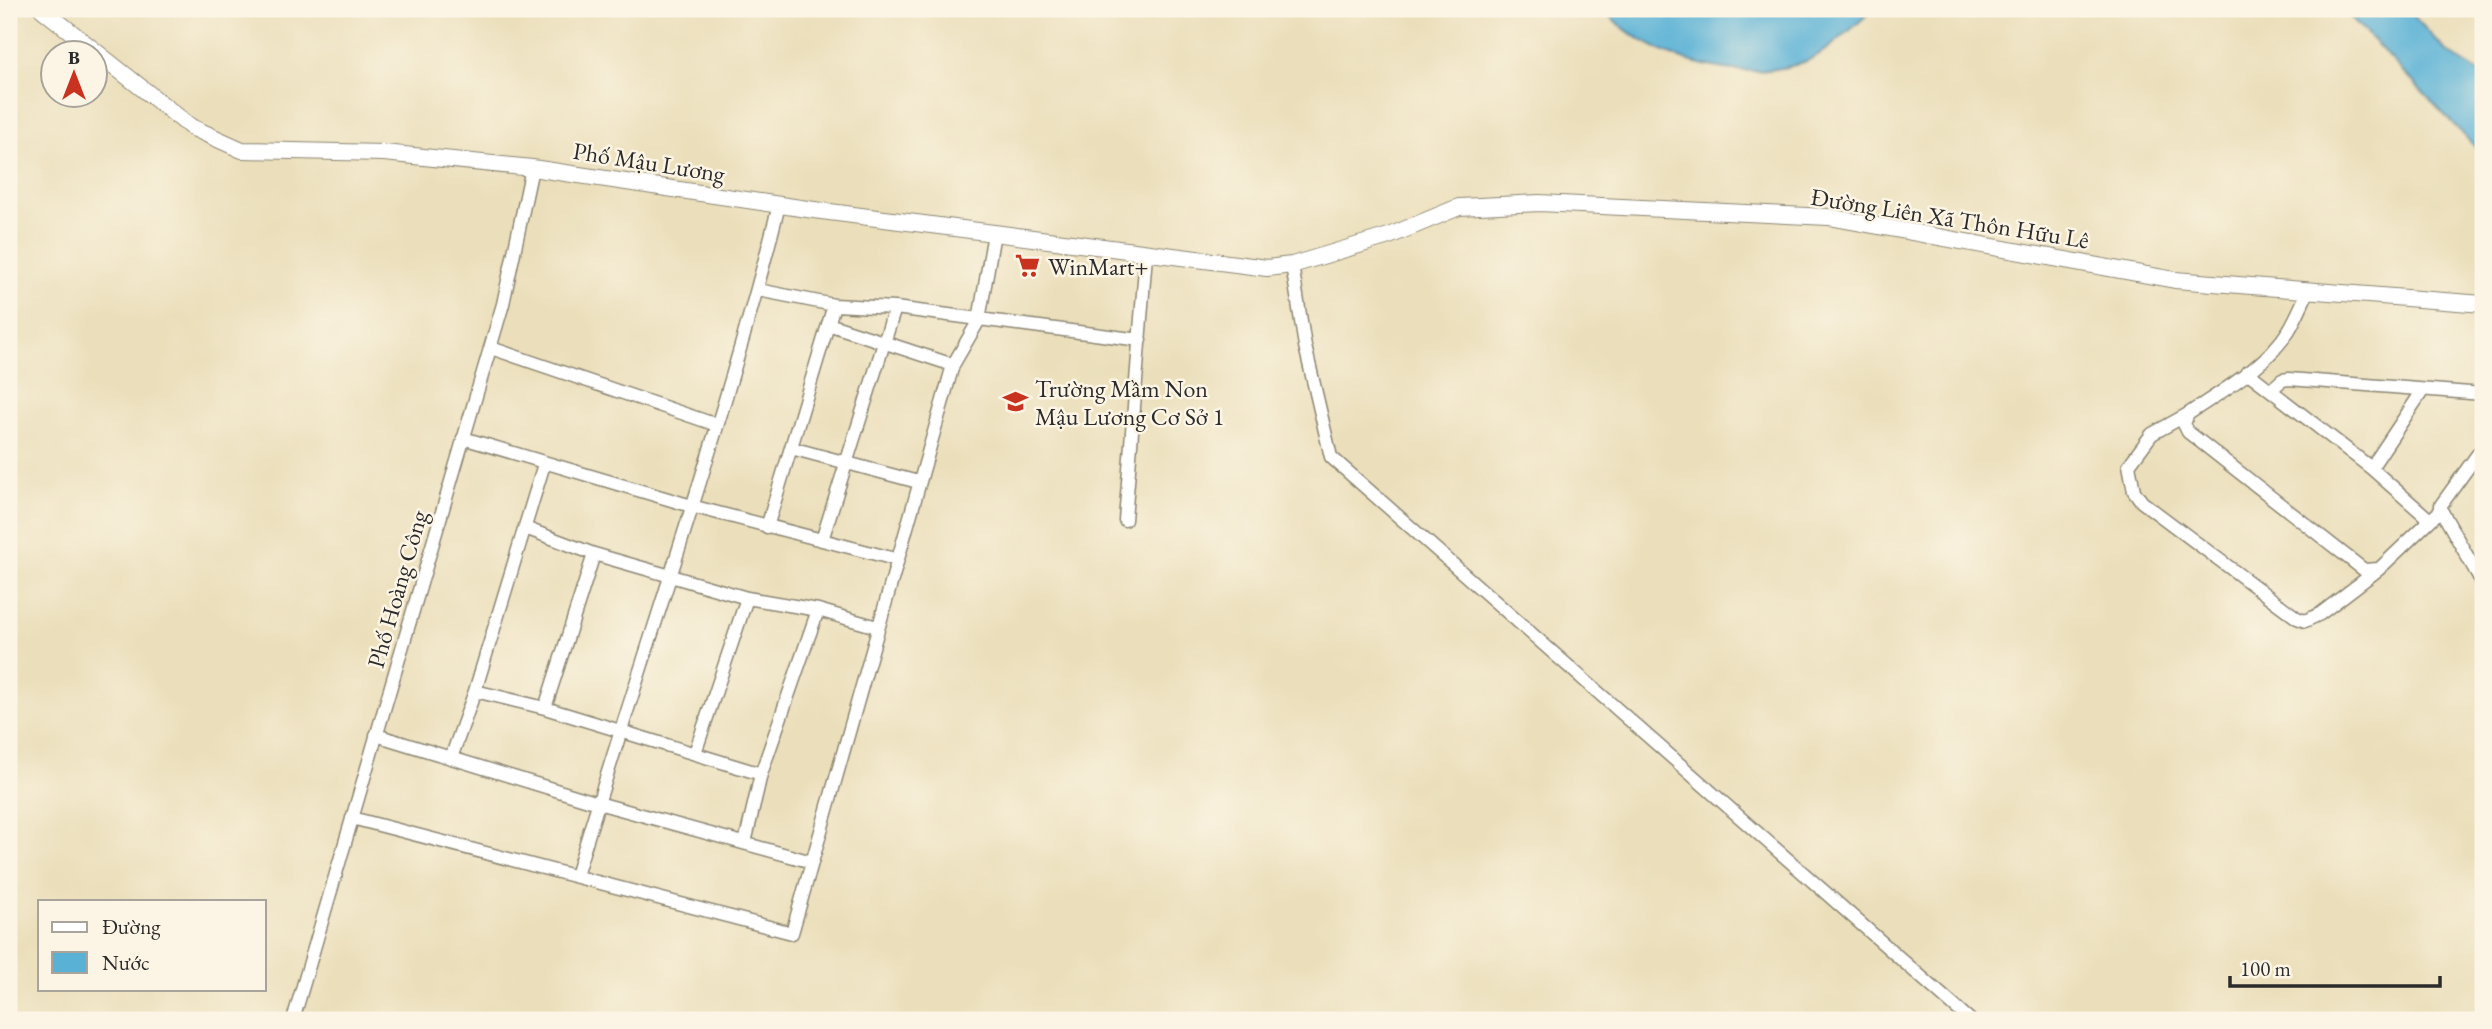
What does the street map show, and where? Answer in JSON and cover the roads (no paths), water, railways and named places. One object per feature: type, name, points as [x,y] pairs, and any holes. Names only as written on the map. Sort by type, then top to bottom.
[{"type":"street","name":"Phố Mậu Lương","points":[[42,9],[191,127],[243,150],[384,153],[532,167],[779,205],[1146,255],[1267,268],[1292,265]]},
{"type":"street","name":"Phố Hoàng Công","points":[[293,1020],[491,348],[532,167]]},
{"type":"street","name":"Đường Liên Xã Thôn Hữu Lê","points":[[1292,265],[1389,236],[1459,207],[1539,203],[1829,217],[2175,280],[2483,304]]},
{"type":"street","points":[[576,876],[619,730],[669,575],[695,507],[758,290],[779,205]]},
{"type":"street","points":[[352,818],[792,933],[895,559],[953,365],[979,320],[994,233]]},
{"type":"street","points":[[1125,520],[1146,255]]},
{"type":"street","points":[[1292,265],[1305,346],[1331,457],[1970,1020]]},
{"type":"street","points":[[758,290],[834,305],[895,308],[1140,340]]},
{"type":"street","points":[[2309,290],[2288,331],[2247,372],[2188,414],[2152,434],[2129,465],[2134,491],[2142,502],[2297,618],[2305,621],[2320,614],[2379,569],[2441,510]]},
{"type":"street","points":[[767,527],[834,305]]},
{"type":"street","points":[[822,540],[895,308]]},
{"type":"street","points":[[828,324],[953,365]]},
{"type":"street","points":[[491,348],[717,425]]},
{"type":"street","points":[[2247,372],[2371,467],[2430,520]]},
{"type":"street","points":[[2271,390],[2282,380],[2289,379],[2483,394]]},
{"type":"street","points":[[2371,467],[2423,390]]},
{"type":"street","points":[[2188,414],[2184,424],[2188,432],[2358,567],[2379,569]]},
{"type":"street","points":[[463,439],[695,507],[895,559]]},
{"type":"street","points":[[791,447],[918,482]]},
{"type":"street","points":[[2483,447],[2441,505],[2441,510],[2483,584]]},
{"type":"street","points":[[451,758],[475,691],[544,464]]},
{"type":"street","points":[[525,528],[594,554],[747,598],[818,610],[877,626]]},
{"type":"street","points":[[545,708],[594,554]]},
{"type":"street","points":[[695,753],[747,598]]},
{"type":"street","points":[[745,843],[761,774],[818,610]]},
{"type":"street","points":[[475,691],[545,708],[761,774]]},
{"type":"street","points":[[376,735],[598,803],[812,862]]},
{"type":"water","points":[[1603,9],[1714,9],[1750,15],[1769,9],[1874,9],[1817,56],[1795,65],[1771,70],[1745,71],[1718,68],[1666,53],[1642,41]]},
{"type":"water","points":[[2343,9],[2407,9],[2447,52],[2483,74],[2483,155]]},
{"type":"place","name":"WinMart+","points":[[1028,266]]},
{"type":"place","name":"Trường Mầm Non Mậu Lương Cơ Sở 1","points":[[1015,402]]}]
